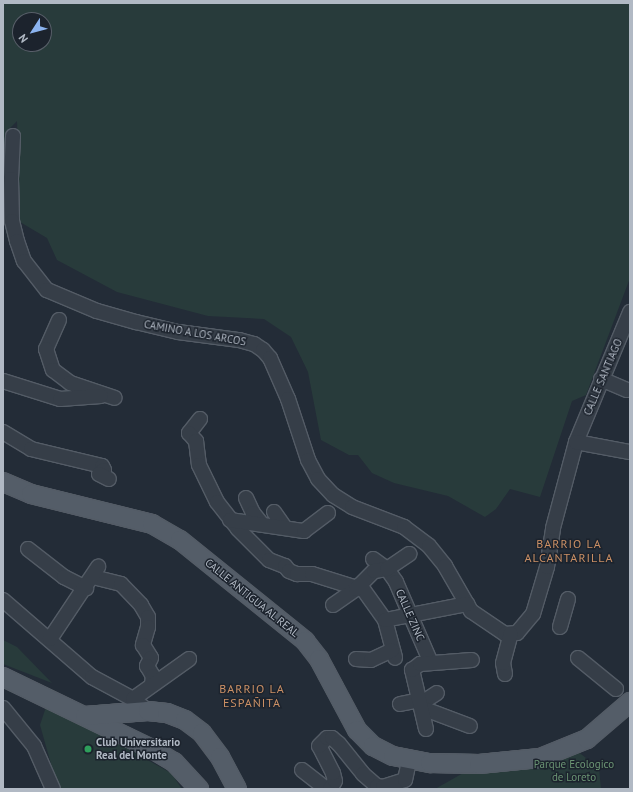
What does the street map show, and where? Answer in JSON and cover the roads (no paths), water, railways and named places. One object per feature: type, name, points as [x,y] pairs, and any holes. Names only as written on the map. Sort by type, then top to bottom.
[{"type":"main road","name":"CALLE ANTIGUA AL REAL","points":[[3,482],[31,494],[152,524],[167,532],[295,631],[319,659],[357,730],[373,746],[409,761],[479,764],[552,755],[587,739],[630,702]]},
{"type":"main road","points":[[3,677],[85,716],[174,762],[199,789]]},
{"type":"main road","points":[[85,716],[148,711],[167,713],[185,720],[202,733],[220,757],[237,789]]},
{"type":"street","name":"CAMINO A LOS ARCOS","points":[[13,136],[10,179],[14,228],[24,261],[47,290],[97,311],[128,320],[178,332],[239,340],[254,344],[263,350],[270,358],[288,399],[308,460],[318,479],[333,495],[352,507],[404,527],[428,546],[445,566],[471,611],[497,630],[505,634],[511,634]]},
{"type":"street","name":"CALLE SANTIAGO","points":[[511,634],[523,629],[533,614],[547,567],[553,528],[576,442],[630,312]]},
{"type":"street","points":[[3,381],[60,399],[100,396],[115,398],[70,383],[53,370],[46,349],[59,320]]},
{"type":"street","points":[[601,379],[627,390]]},
{"type":"street","points":[[200,419],[189,433],[196,441],[199,466],[208,486],[230,520],[266,557],[285,566],[290,571],[297,574],[312,574],[358,586],[385,620],[393,654],[371,660],[356,659]]},
{"type":"street","points":[[3,432],[31,449],[102,466],[104,470],[99,474],[109,479]]},
{"type":"street","points":[[576,442],[630,452]]},
{"type":"street","points":[[246,498],[253,513],[261,524]]},
{"type":"street","points":[[274,512],[285,528]]},
{"type":"street","points":[[230,520],[304,531],[328,513]]},
{"type":"street","points":[[28,548],[64,578],[92,577],[121,584],[141,605],[148,618],[148,627],[143,646],[151,658],[147,666],[153,676],[152,684]]},
{"type":"street","points":[[333,605],[358,586],[374,571],[387,569],[409,554]]},
{"type":"street","points":[[373,559],[387,569]]},
{"type":"street","name":"CALLE ZINC","points":[[387,569],[396,582],[431,663]]},
{"type":"street","points":[[50,639],[92,577]]},
{"type":"street","points":[[560,627],[568,599]]},
{"type":"street","points":[[3,600],[50,639],[92,677],[133,699],[148,711]]},
{"type":"street","points":[[385,620],[467,604]]},
{"type":"street","points":[[505,674],[503,663],[511,634]]},
{"type":"street","points":[[578,658],[616,689]]},
{"type":"street","points":[[133,699],[189,659]]},
{"type":"street","points":[[426,729],[412,670],[420,664],[472,660]]},
{"type":"street","points":[[421,704],[437,692]]},
{"type":"street","points":[[400,704],[421,704],[470,726]]},
{"type":"street","points":[[6,716],[34,746],[53,789]]},
{"type":"street","points":[[330,789],[335,781],[319,746],[327,738],[332,738],[339,744],[363,774],[377,786],[384,787],[405,780],[409,761]]},
{"type":"street","points":[[302,770],[326,789]]},
{"type":"place","name":"Club Universitario Real del Monte","points":[[88,749]]},
{"type":"district","name":"BARRIO LA ALCANTARILLA","points":[[569,551]]},
{"type":"district","name":"BARRIO LA ESPAÑITA","points":[[252,696]]},
{"type":"park label","name":"Parque Ecologico de Loreto","points":[[574,771]]}]
